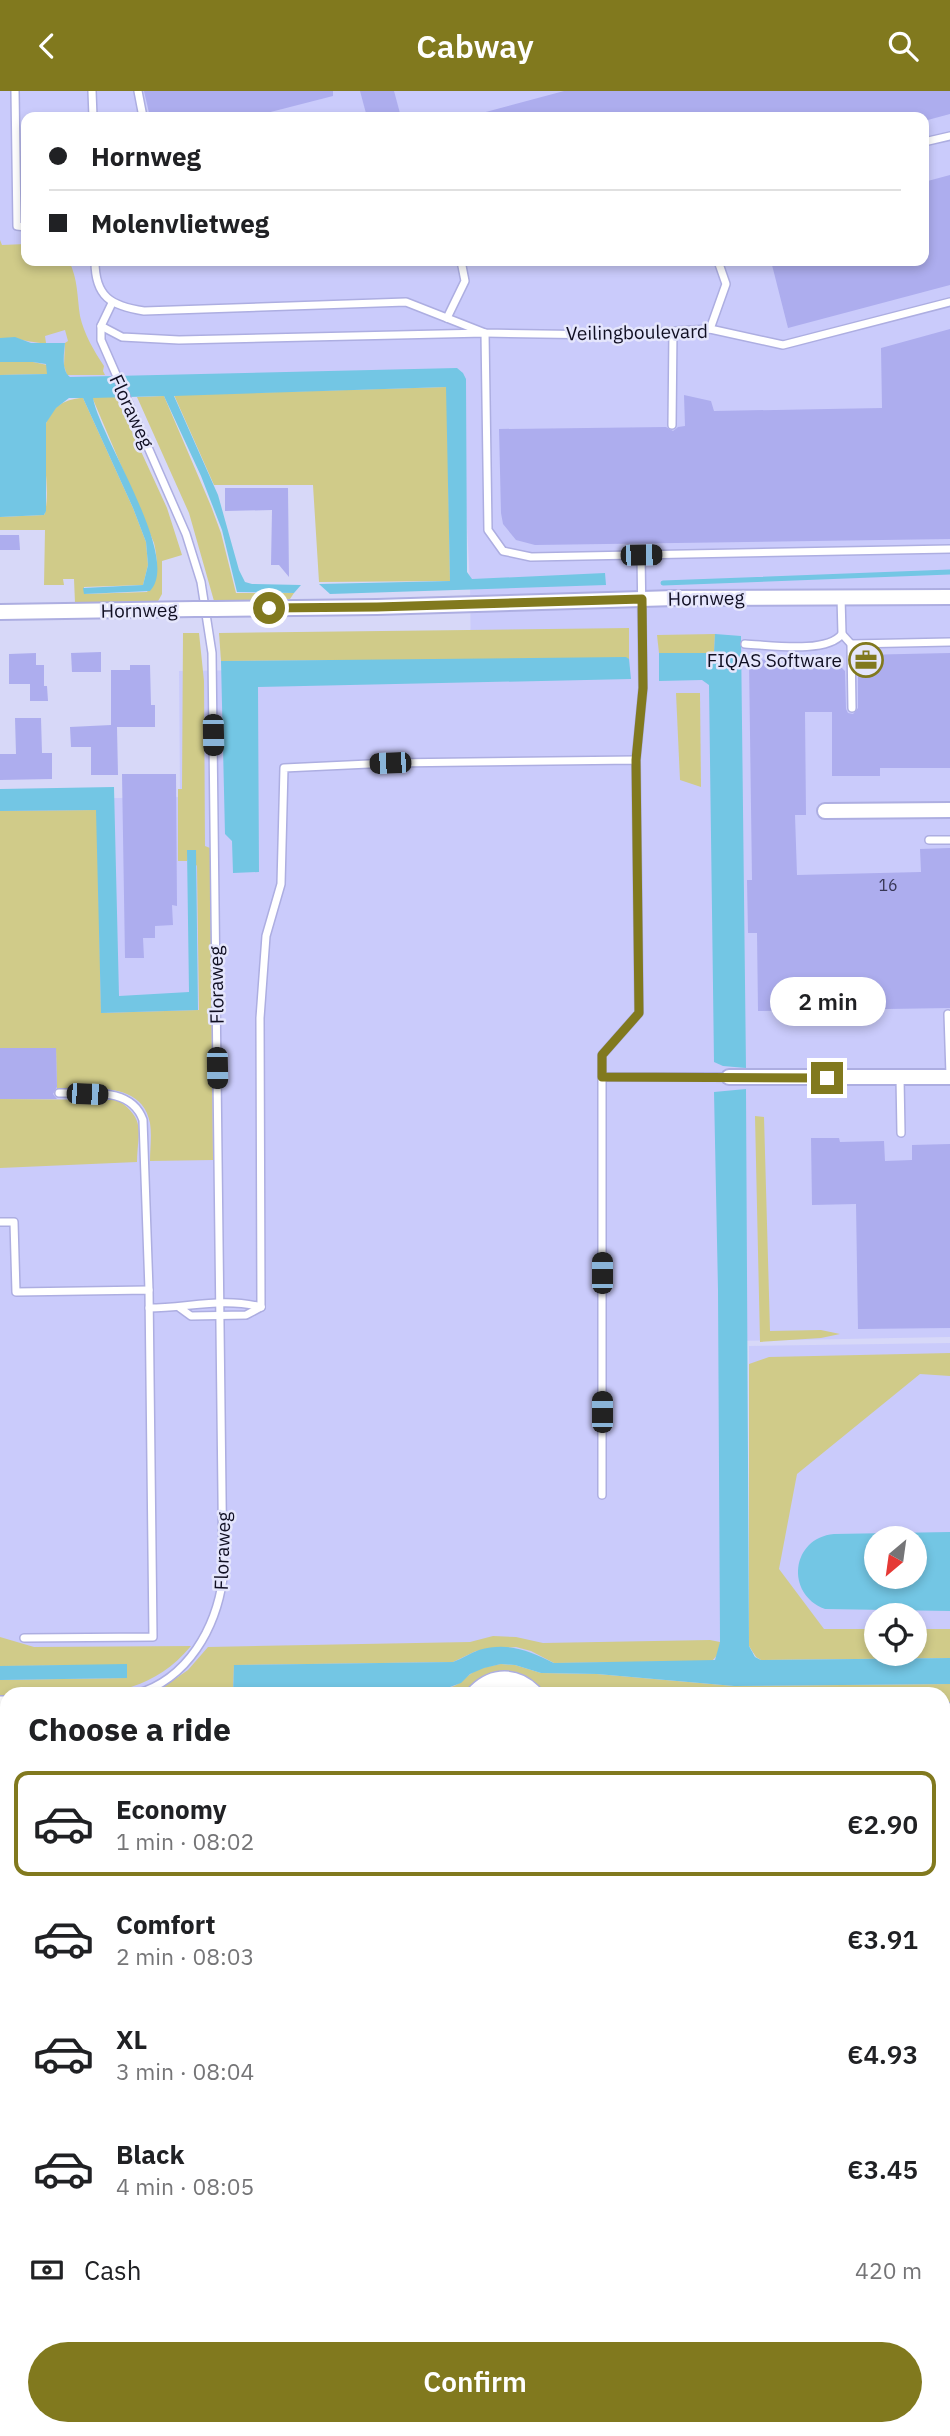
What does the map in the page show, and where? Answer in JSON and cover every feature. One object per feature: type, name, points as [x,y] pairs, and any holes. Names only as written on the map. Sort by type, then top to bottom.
[{"type":"street","name":"Hornweg","points":[[0,612],[377,607],[642,599],[950,597]]},
{"type":"street","points":[[825,811],[950,810]]},
{"type":"street","points":[[729,1077],[950,1076]]},
{"type":"street","points":[[487,1687],[508,1682],[521,1687]]},
{"type":"lane","points":[[15,91],[17,226],[21,226]]},
{"type":"lane","points":[[92,91],[93,112]]},
{"type":"lane","points":[[138,91],[142,112]]},
{"type":"lane","points":[[929,141],[950,136]]},
{"type":"lane","points":[[95,266],[99,288],[112,303],[102,326]]},
{"type":"lane","points":[[447,318],[465,281],[462,266]]},
{"type":"lane","points":[[710,329],[726,284],[721,266]]},
{"type":"lane","name":"Veilingboulevard","points":[[112,303],[144,311],[406,302],[485,333]]},
{"type":"lane","name":"Veilingboulevard","points":[[102,326],[122,337],[179,340],[485,333],[606,335],[710,329],[783,345],[950,302]]},
{"type":"lane","name":"Floraweg","points":[[102,326],[101,340],[169,492],[194,557],[201,582],[212,653],[223,1578],[218,1605],[207,1632],[192,1655],[163,1681],[151,1687]]},
{"type":"lane","points":[[673,331],[673,425]]},
{"type":"lane","points":[[485,333],[488,530],[503,551],[531,557],[950,549]]},
{"type":"lane","points":[[602,1496],[602,1055],[639,1013],[636,760],[643,688],[641,555]]},
{"type":"lane","points":[[841,597],[842,633],[845,640],[851,644],[950,642]]},
{"type":"lane","points":[[745,645],[813,646],[833,641],[842,633]]},
{"type":"lane","points":[[851,644],[852,708]]},
{"type":"lane","points":[[261,1307],[260,1018],[267,936],[281,884],[284,768],[390,763],[636,760]]},
{"type":"lane","points":[[929,841],[950,840]]},
{"type":"lane","points":[[948,1014],[950,1076]]},
{"type":"lane","points":[[602,1077],[729,1077]]},
{"type":"lane","points":[[900,1078],[901,1133]]},
{"type":"lane","points":[[24,1638],[153,1637],[144,1120],[141,1112],[125,1098],[115,1095],[59,1093]]},
{"type":"lane","points":[[0,1222],[15,1222],[16,1292],[149,1290]]},
{"type":"lane","points":[[149,1308],[180,1308],[191,1304],[221,1303],[245,1303],[261,1307]]},
{"type":"lane","points":[[180,1308],[191,1316],[246,1315],[261,1307]]},
{"type":"shaded area","points":[[0,91],[950,91],[950,1337],[732,1341],[735,1675],[511,1658],[468,1687],[0,1687],[0,800],[180,797],[179,671],[471,667],[470,584],[459,370],[0,401]]},
{"type":"shaded area","points":[[0,240],[2,245],[21,244],[21,266],[71,266],[82,323],[104,366],[105,375],[67,375],[64,366],[65,343],[68,341],[65,330],[45,336],[46,343],[0,338]]},
{"type":"shaded area","points":[[15,337],[31,343],[65,343],[64,366],[70,377],[457,368],[466,379],[467,572],[472,579],[605,573],[606,585],[330,594],[319,584],[450,581],[446,387],[174,396],[218,495],[239,570],[245,582],[301,585],[294,593],[237,592],[222,530],[201,476],[164,396],[93,398],[148,526],[156,553],[157,575],[150,591],[84,594],[83,588],[143,585],[148,565],[146,542],[83,398],[69,398],[56,408],[46,423],[44,515],[0,517],[0,375],[47,374],[46,364],[0,362],[0,338]]},
{"type":"shaded area","points":[[0,362],[33,362],[47,365],[47,374],[0,375]]},
{"type":"shaded area","points":[[447,387],[450,581],[319,582],[313,485],[214,485],[174,395]]},
{"type":"shaded area","points":[[164,396],[221,533],[236,593],[294,593],[290,599],[214,601],[189,513],[137,397]]},
{"type":"shaded area","points":[[92,397],[116,397],[167,508],[182,555],[162,561],[162,594],[157,603],[75,603],[74,579],[63,579],[64,585],[44,585],[45,530],[0,530],[0,517],[44,515],[47,491],[44,435],[48,418],[60,405],[83,398],[133,508],[146,542],[148,565],[143,585],[84,587],[84,594],[147,592],[154,581],[156,569],[154,543]]},
{"type":"shaded area","points":[[629,628],[629,659],[221,661],[219,633]]},
{"type":"shaded area","points":[[183,633],[199,633],[204,681],[205,846],[210,848],[213,1160],[150,1161],[150,1123],[145,1109],[136,1100],[125,1093],[98,1088],[57,1089],[56,1048],[0,1048],[0,811],[97,810],[101,1013],[199,1010],[197,866],[188,855],[187,861],[178,861],[178,789],[182,789]]},
{"type":"shaded area","points":[[715,634],[714,653],[659,653],[657,635]]},
{"type":"shaded area","points":[[715,634],[741,636],[746,1068],[723,1066],[714,1062],[709,685],[702,680],[659,681],[659,653],[714,653]]},
{"type":"shaded area","points":[[629,659],[631,679],[258,687],[259,872],[233,873],[232,841],[225,834],[221,661]]},
{"type":"shaded area","points":[[676,693],[700,693],[701,787],[680,780]]},
{"type":"shaded area","points":[[114,787],[119,996],[189,992],[187,850],[196,850],[198,1010],[101,1013],[96,810],[0,811],[0,789]]},
{"type":"shaded area","points":[[746,1089],[749,1646],[755,1657],[761,1660],[864,1659],[864,1666],[927,1666],[927,1658],[950,1658],[950,1684],[734,1686],[597,1674],[541,1673],[501,1664],[470,1674],[461,1683],[450,1687],[233,1687],[234,1665],[453,1662],[479,1650],[499,1647],[527,1651],[554,1663],[715,1660],[720,1642],[714,1092]]},
{"type":"shaded area","points":[[0,1099],[118,1100],[137,1120],[137,1162],[0,1168]]},
{"type":"shaded area","points":[[755,1116],[764,1117],[770,1331],[821,1330],[840,1334],[760,1342]]},
{"type":"shaded area","points":[[950,1343],[950,1658],[927,1657],[927,1603],[864,1603],[864,1656],[752,1653],[749,1346]]},
{"type":"shaded area","points":[[950,1353],[950,1376],[920,1374],[797,1474],[779,1569],[824,1629],[864,1629],[864,1659],[761,1660],[749,1646],[749,1364],[769,1357]]},
{"type":"shaded area","points":[[928,1532],[950,1532],[950,1611],[927,1611],[927,1603],[864,1603],[864,1610],[825,1609],[812,1602],[803,1592],[798,1567],[809,1545],[834,1534],[864,1533],[864,1589],[928,1589]]},
{"type":"shaded area","points":[[927,1629],[950,1629],[950,1658],[927,1658]]},
{"type":"shaded area","points":[[493,1636],[516,1637],[543,1643],[720,1642],[719,1653],[712,1661],[554,1663],[531,1651],[516,1647],[476,1651],[453,1662],[234,1665],[233,1687],[163,1687],[188,1670],[208,1647],[470,1642]]},
{"type":"shaded area","points":[[0,1637],[34,1647],[191,1646],[172,1665],[151,1679],[131,1687],[0,1687],[0,1680],[126,1678],[127,1665],[0,1666]]},
{"type":"shaded area","points":[[127,1664],[127,1678],[0,1680],[0,1666]]},
{"type":"shaded area","points":[[515,1665],[541,1673],[597,1674],[734,1686],[950,1684],[950,1687],[536,1687],[530,1681],[484,1678],[472,1687],[451,1687],[486,1667]]},
{"type":"building","points":[[144,91],[333,91],[333,96],[271,112],[149,112]]},
{"type":"building","points":[[360,91],[394,91],[400,112],[366,112]]},
{"type":"building","points":[[564,91],[950,91],[950,114],[929,120],[929,112],[486,112]]},
{"type":"building","points":[[950,175],[950,285],[788,328],[772,266],[929,266],[929,181]]},
{"type":"building","points":[[950,329],[950,539],[535,545],[516,540],[503,524],[499,429],[666,427],[673,431],[685,426],[684,395],[711,401],[714,411],[882,408],[881,348]]},
{"type":"building","points":[[225,488],[288,488],[289,577],[279,565],[271,565],[272,510],[225,511]]},
{"type":"building","points":[[0,535],[19,535],[20,550],[0,550]]},
{"type":"building","points":[[101,652],[101,672],[72,672],[71,653]]},
{"type":"building","points":[[36,653],[36,665],[44,665],[44,686],[47,686],[48,701],[30,701],[30,684],[9,684],[9,654]]},
{"type":"building","points":[[950,653],[950,768],[880,768],[880,776],[832,776],[832,712],[805,712],[806,815],[795,815],[797,875],[921,872],[920,849],[950,848],[950,1008],[758,1011],[757,933],[748,933],[747,880],[752,880],[749,660],[784,659],[787,662],[799,662],[801,659],[832,658],[845,671],[846,709],[853,714],[858,708],[858,655]]},
{"type":"building","points":[[130,665],[150,665],[151,705],[155,705],[155,727],[117,727],[118,775],[91,775],[91,747],[71,747],[70,727],[111,725],[111,670],[130,670]]},
{"type":"building","points":[[15,718],[41,718],[42,753],[52,753],[52,779],[0,780],[0,754],[16,754]]},
{"type":"building","points":[[122,774],[176,774],[177,906],[172,905],[173,925],[155,926],[155,938],[143,938],[144,958],[125,958]]},
{"type":"building","points":[[0,1048],[56,1048],[57,1087],[53,1094],[57,1099],[0,1099]]},
{"type":"building","points":[[811,1138],[839,1138],[840,1142],[884,1141],[885,1161],[912,1160],[912,1145],[950,1144],[950,1328],[858,1329],[856,1204],[812,1205]]},
{"type":"waterway","points":[[663,583],[950,572]]},
{"type":"place","name":"FIQAS Software","points":[[866,660]]},
{"type":"route","points":[[269,608],[642,599],[643,688],[636,760],[639,1013],[602,1055],[602,1077],[827,1078]]}]
